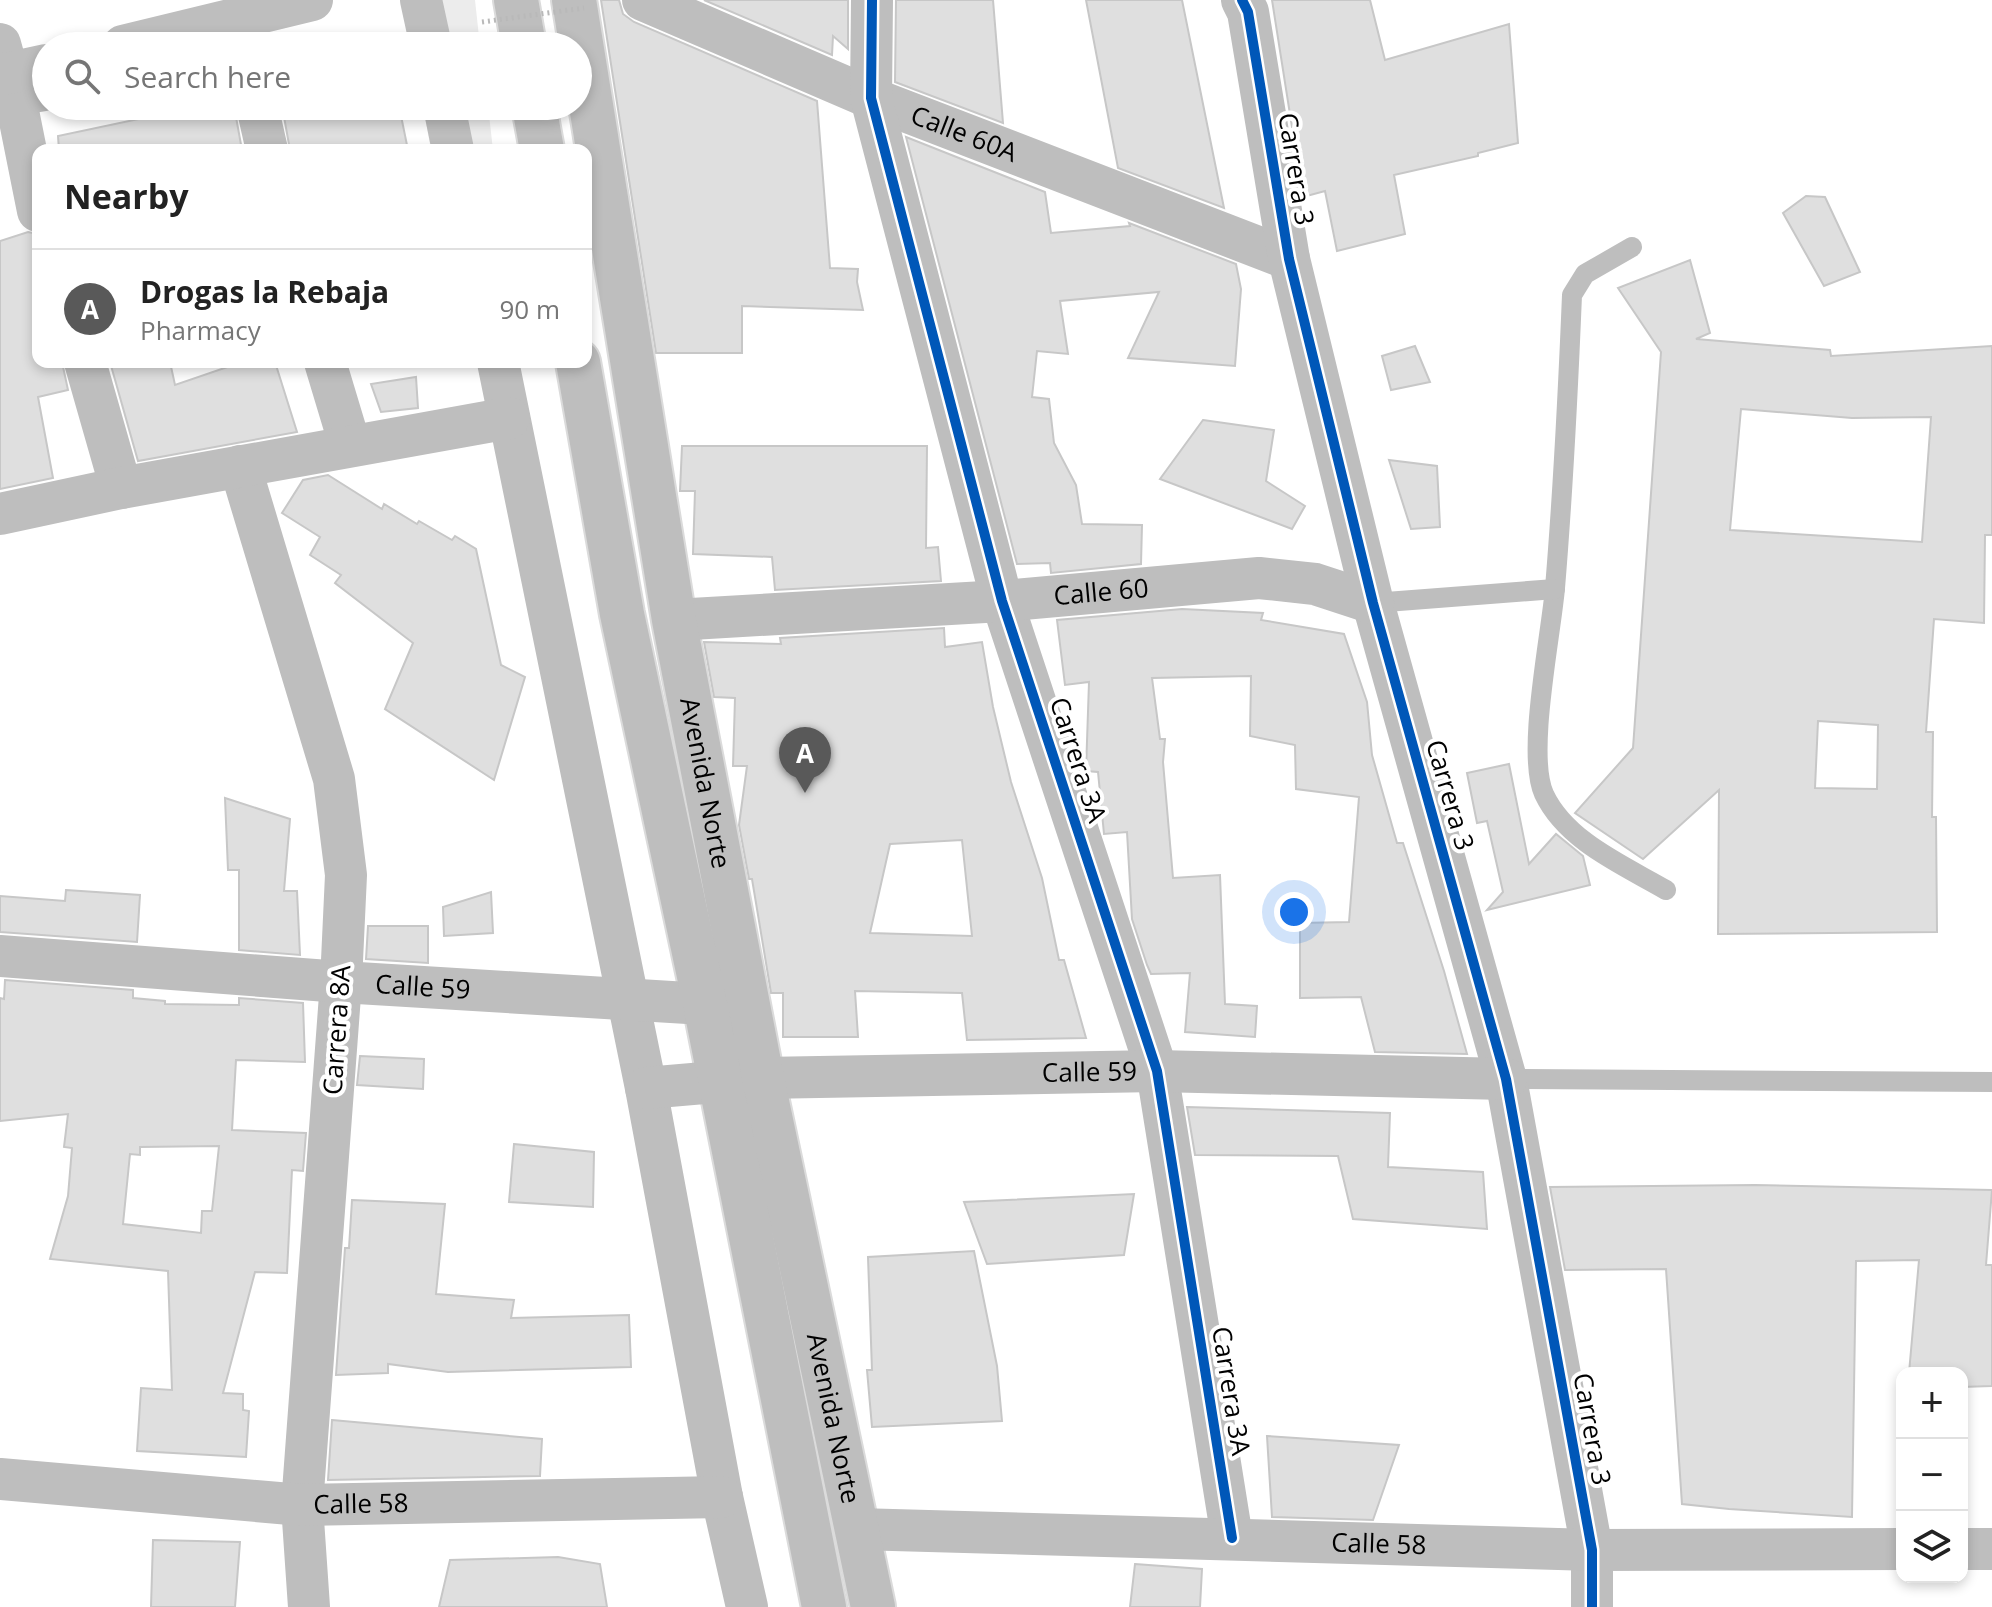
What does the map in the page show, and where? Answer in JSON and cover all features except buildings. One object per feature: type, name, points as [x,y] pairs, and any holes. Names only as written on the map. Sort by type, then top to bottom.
[{"type":"main road","name":"Avenida Norte","points":[[579,4],[583,32]]},
{"type":"main road","points":[[499,11],[514,32]]},
{"type":"main road","name":"Avenida Norte","points":[[592,88],[674,620],[749,1007],[742,1080],[824,1607]]},
{"type":"main road","points":[[537,120],[541,144]]},
{"type":"main road","name":"Avenida Norte","points":[[579,368],[622,614],[705,1004],[742,1080],[857,1529],[873,1607]]},
{"type":"street","points":[[242,31],[312,0]]},
{"type":"street","points":[[421,0],[428,32]]},
{"type":"street","name":"Calle 60A","points":[[643,0],[871,98],[1289,259]]},
{"type":"street","name":"Carrera 3A","points":[[872,0],[871,98],[1002,601],[1157,1071],[1232,1538]]},
{"type":"street","name":"Carrera 3","points":[[1247,4],[1289,259],[1373,603],[1506,1079],[1592,1550],[1592,1607]]},
{"type":"street","points":[[20,77],[32,166]]},
{"type":"street","points":[[260,120],[266,144]]},
{"type":"street","points":[[447,120],[452,144]]},
{"type":"street","points":[[87,368],[121,488]]},
{"type":"street","points":[[327,368],[350,445]]},
{"type":"street","points":[[499,368],[646,1088],[722,1497],[747,1607]]},
{"type":"street","points":[[0,514],[121,488],[509,418]]},
{"type":"street","name":"Carrera 8A","points":[[240,466],[334,779],[346,875],[341,982],[302,1505],[309,1607]]},
{"type":"street","name":"Calle 60","points":[[674,620],[1002,601],[1259,578],[1315,584],[1373,603]]},
{"type":"street","name":"Calle 59","points":[[0,956],[341,982],[749,1007]]},
{"type":"street","name":"Calle 59","points":[[646,1088],[742,1080],[1157,1071],[1506,1079]]},
{"type":"street","name":"Calle 58","points":[[0,1479],[302,1505],[722,1497]]},
{"type":"street","name":"Calle 58","points":[[857,1529],[1592,1550],[1896,1549]]},
{"type":"street","points":[[1968,1549],[1992,1549]]},
{"type":"lane","points":[[1632,247],[1585,274],[1572,295],[1555,589],[1536,762],[1543,793],[1563,824],[1599,851],[1666,890]]},
{"type":"lane","name":"Calle 60","points":[[1373,603],[1555,589]]},
{"type":"lane","points":[[1506,1079],[1992,1082]]},
{"type":"path","points":[[499,11],[579,4]]},
{"type":"shaded area","points":[[404,0],[475,0],[478,32],[410,32]]},
{"type":"shaded area","points":[[426,120],[490,120],[492,144],[430,144]]},
{"type":"cycle path","points":[[872,0],[871,98],[1002,601],[1157,1071],[1232,1538]]},
{"type":"cycle path","points":[[1242,0],[1248,12],[1289,259],[1373,603],[1506,1079],[1592,1550],[1592,1607]]},
{"type":"place","name":"Drogas la Rebaja","points":[[805,793]]}]
